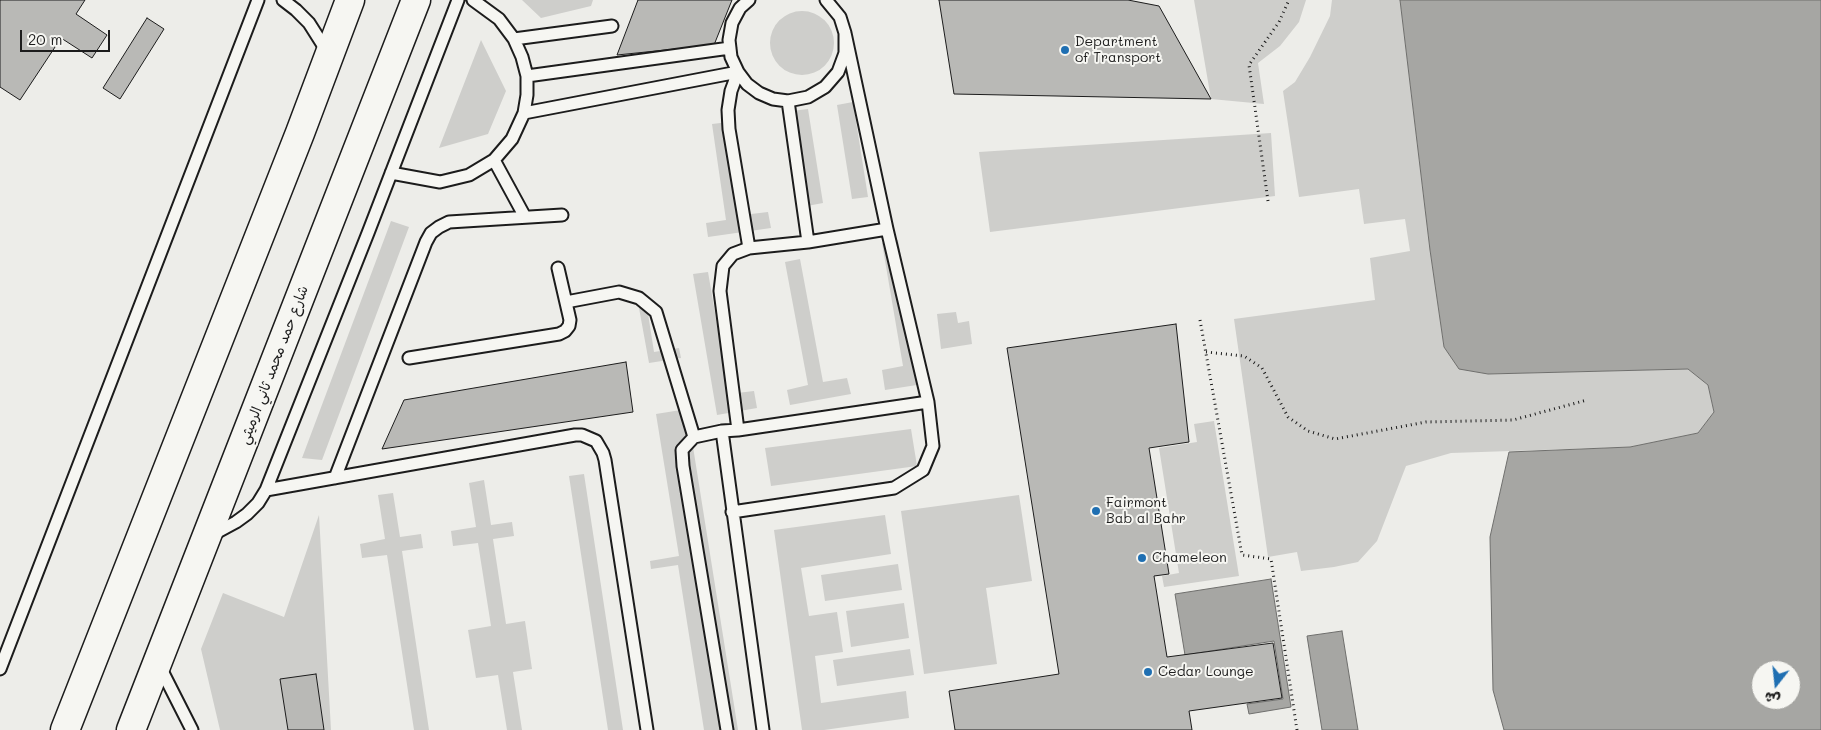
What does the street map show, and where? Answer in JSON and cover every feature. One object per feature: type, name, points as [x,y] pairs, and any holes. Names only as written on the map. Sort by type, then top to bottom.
[{"type":"main road","points":[[66,730],[350,0]]},
{"type":"main road","name":"شارع حمد محمد ثاني الرميثي","points":[[131,730],[416,0]]},
{"type":"lane","points":[[0,669],[258,0]]},
{"type":"lane","points":[[282,0],[309,23],[329,54]]},
{"type":"lane","points":[[206,538],[247,514],[258,503],[266,490],[458,0]]},
{"type":"lane","points":[[391,173],[440,182],[469,175],[494,160],[512,139],[524,113],[527,95],[527,76],[522,57],[514,39],[499,20],[473,0]]},
{"type":"lane","points":[[749,0],[740,8],[732,23],[729,40],[731,56],[738,72],[747,84],[759,93],[773,99],[788,101],[808,97],[825,87],[838,72],[845,53],[845,33]]},
{"type":"lane","points":[[732,512],[894,488],[923,470],[933,446],[928,402],[886,229],[845,33],[840,17],[826,0]]},
{"type":"lane","points":[[514,39],[612,26]]},
{"type":"lane","points":[[527,76],[730,48]]},
{"type":"lane","points":[[524,113],[738,72]]},
{"type":"lane","points":[[738,72],[731,91],[728,110],[729,129],[748,248]]},
{"type":"lane","points":[[788,101],[808,242]]},
{"type":"lane","points":[[494,160],[525,217]]},
{"type":"lane","points":[[335,478],[431,233],[449,222],[562,215]]},
{"type":"lane","points":[[738,430],[720,291],[723,266],[733,254],[748,248],[808,242],[886,229]]},
{"type":"lane","points":[[409,358],[565,332],[570,320],[558,268]]},
{"type":"lane","points":[[566,302],[619,292],[639,298],[656,312],[694,437]]},
{"type":"lane","points":[[727,730],[683,466],[682,450],[694,437],[722,431],[928,402]]},
{"type":"lane","points":[[722,431],[764,730]]},
{"type":"lane","points":[[266,490],[575,435],[589,437],[596,441],[604,453],[647,730]]},
{"type":"lane","points":[[158,662],[192,730]]},
{"type":"path","points":[[1268,201],[1249,65],[1279,22],[1289,0]]},
{"type":"path","points":[[1200,320],[1242,555],[1271,559],[1297,730]]},
{"type":"path","points":[[1206,352],[1244,356],[1262,368],[1288,417],[1308,432],[1335,439],[1426,422],[1513,420],[1587,400]]},
{"type":"shaded area","points":[[522,0],[593,0],[591,6],[541,18]]},
{"type":"shaded area","points":[[1194,0],[1306,0],[1299,22],[1280,46],[1258,63],[1264,104],[1211,99]]},
{"type":"shaded area","points":[[1332,0],[1400,0],[1430,250],[1444,347],[1459,368],[1488,374],[1688,369],[1708,385],[1714,412],[1698,433],[1630,447],[1451,453],[1406,466],[1377,541],[1358,562],[1301,571],[1297,552],[1268,557],[1234,319],[1375,300],[1370,258],[1410,251],[1405,219],[1364,224],[1359,189],[1299,197],[1283,91],[1295,82],[1310,57],[1330,16]]},
{"type":"shaded area","points":[[1400,0],[1821,0],[1821,730],[1504,730],[1493,690],[1490,537],[1509,452],[1630,447],[1698,433],[1714,412],[1708,385],[1688,369],[1488,374],[1459,369],[1444,347],[1430,250]]},
{"type":"shaded area","points":[[802,11],[820,17],[828,25],[834,43],[828,61],[820,69],[802,75],[784,69],[776,61],[770,43],[776,25],[784,17]]},
{"type":"shaded area","points":[[481,40],[506,91],[488,134],[439,148]]},
{"type":"shaded area","points":[[853,102],[868,197],[852,199],[837,105]]},
{"type":"shaded area","points":[[808,109],[823,203],[807,206],[792,111]]},
{"type":"shaded area","points":[[729,122],[743,215],[768,212],[771,228],[708,237],[706,223],[726,220],[712,124]]},
{"type":"shaded area","points":[[1271,133],[1275,196],[990,232],[979,152]]},
{"type":"shaded area","points":[[391,221],[409,227],[322,460],[302,458]]},
{"type":"shaded area","points":[[898,240],[923,384],[885,390],[882,370],[903,366],[882,243]]},
{"type":"shaded area","points":[[800,259],[823,382],[847,378],[851,394],[790,405],[787,390],[808,385],[785,262]]},
{"type":"shaded area","points":[[708,272],[729,394],[754,391],[757,408],[717,415],[693,274]]},
{"type":"shaded area","points":[[647,307],[654,352],[679,348],[681,358],[649,363],[639,308]]},
{"type":"shaded area","points":[[956,312],[958,323],[969,321],[972,344],[941,349],[937,314]]},
{"type":"shaded area","points":[[687,409],[738,730],[704,730],[678,565],[651,569],[650,561],[679,556],[656,414]]},
{"type":"shaded area","points":[[1214,421],[1239,576],[1164,587],[1162,576],[1179,573],[1159,448],[1197,442],[1194,424]]},
{"type":"shaded area","points":[[911,429],[917,466],[771,486],[765,448]]},
{"type":"shaded area","points":[[584,474],[623,730],[608,730],[569,476]]},
{"type":"shaded area","points":[[484,480],[491,525],[512,522],[514,536],[493,539],[506,624],[525,621],[532,669],[513,672],[522,730],[507,730],[498,675],[476,678],[468,630],[491,626],[478,543],[453,546],[451,531],[476,527],[469,483]]},
{"type":"shaded area","points":[[393,493],[400,537],[421,534],[423,548],[402,551],[429,730],[414,730],[387,555],[362,558],[360,544],[385,539],[378,495]]},
{"type":"shaded area","points":[[1019,495],[1032,581],[986,588],[997,664],[924,674],[901,511]]},
{"type":"shaded area","points":[[319,515],[331,730],[220,730],[201,649],[223,593],[284,617]]},
{"type":"shaded area","points":[[885,515],[891,554],[801,568],[809,616],[837,612],[843,652],[815,656],[821,703],[906,691],[909,718],[824,730],[802,730],[774,530]]},
{"type":"shaded area","points":[[898,564],[902,590],[825,601],[821,575]]},
{"type":"shaded area","points":[[1271,579],[1291,707],[1249,714],[1247,704],[1283,699],[1274,641],[1185,655],[1175,594]]},
{"type":"shaded area","points":[[904,603],[909,638],[851,647],[846,611]]},
{"type":"shaded area","points":[[1342,631],[1358,730],[1322,730],[1307,636]]},
{"type":"shaded area","points":[[910,649],[914,675],[837,686],[833,660]]},
{"type":"building","points":[[0,0],[85,0],[76,14],[107,35],[92,58],[61,38],[20,100],[0,87]]},
{"type":"building","points":[[638,0],[732,0],[714,45],[617,55]]},
{"type":"building","name":"Department of Transport","points":[[939,0],[1128,0],[1159,6],[1211,99],[954,94]]},
{"type":"building","points":[[147,18],[164,29],[120,99],[103,88]]},
{"type":"building","name":"Fairmont Bab al Bahr","points":[[1176,324],[1189,442],[1149,448],[1169,574],[1154,576],[1167,657],[1273,643],[1282,698],[1189,711],[1192,730],[955,730],[949,691],[1059,674],[1007,348]]},
{"type":"building","points":[[626,362],[633,412],[382,449],[404,400]]},
{"type":"building","points":[[316,674],[324,730],[288,730],[280,679]]},
{"type":"place","name":"Department of Transport","points":[[1065,50]]},
{"type":"place","name":"Fairmont Bab al Bahr","points":[[1096,511]]},
{"type":"place","name":"Chameleon","points":[[1142,558]]},
{"type":"place","name":"Cedar Lounge","points":[[1148,672]]}]
